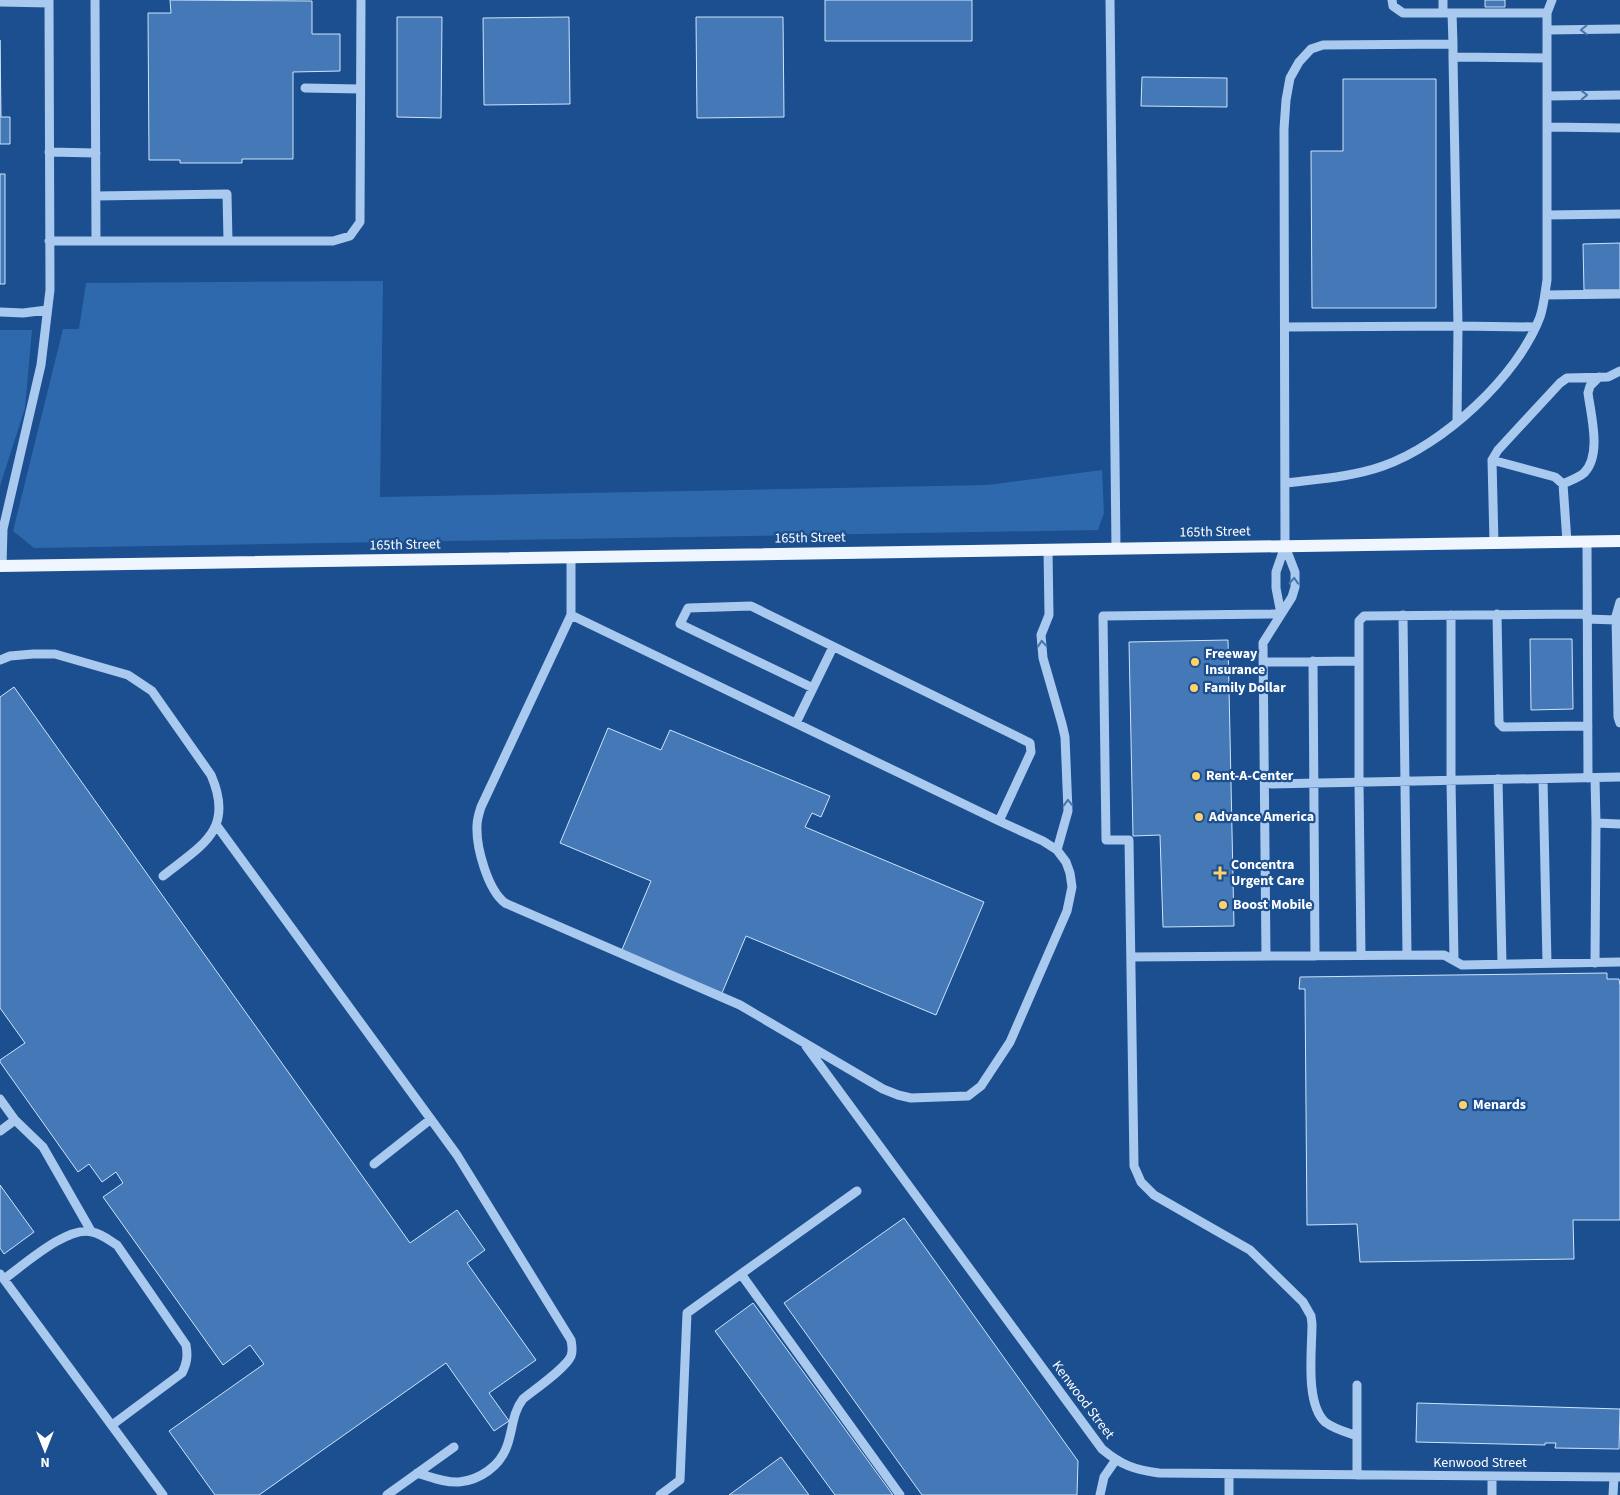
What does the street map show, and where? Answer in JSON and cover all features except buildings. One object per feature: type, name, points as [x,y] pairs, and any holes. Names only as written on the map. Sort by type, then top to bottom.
[{"type":"main road","name":"165th Street","points":[[1,566],[1620,541]]},
{"type":"street","points":[[95,0],[96,241]]},
{"type":"street","points":[[49,241],[333,241],[350,236],[360,222],[361,0]]},
{"type":"street","points":[[1110,0],[1116,548]]},
{"type":"street","points":[[1392,0],[1393,6],[1403,13],[1548,13]]},
{"type":"street","points":[[1443,0],[1448,13],[1453,44],[1458,326],[1457,422]]},
{"type":"street","points":[[1285,483],[1352,474],[1382,466],[1424,446],[1457,422],[1484,397],[1516,358],[1535,327],[1540,316],[1547,280],[1547,30],[1548,13],[1552,0]]},
{"type":"street","points":[[0,2],[49,1],[50,290],[41,365],[3,528],[1,566]]},
{"type":"street","points":[[1547,30],[1620,29]]},
{"type":"street","points":[[1280,614],[1276,588],[1276,572],[1285,546],[1284,129],[1290,78],[1299,62],[1311,49],[1324,45],[1453,44]]},
{"type":"street","points":[[1453,57],[1548,58]]},
{"type":"street","points":[[305,88],[360,89]]},
{"type":"street","points":[[1548,96],[1620,95]]},
{"type":"street","points":[[1548,127],[1620,128]]},
{"type":"street","points":[[49,152],[96,153]]},
{"type":"street","points":[[96,196],[227,194],[228,241]]},
{"type":"street","points":[[1547,215],[1620,214]]},
{"type":"street","points":[[1545,295],[1620,294]]},
{"type":"street","points":[[0,312],[23,313],[47,310]]},
{"type":"street","points":[[1285,328],[1535,327]]},
{"type":"street","points":[[1494,543],[1492,460],[1498,450],[1560,383],[1567,378],[1608,376],[1620,371]]},
{"type":"street","points":[[1563,484],[1583,474],[1591,463],[1595,447],[1588,393],[1590,386],[1599,377]]},
{"type":"street","points":[[1492,460],[1555,477],[1563,484],[1567,542]]},
{"type":"street","points":[[1587,542],[1588,726],[1596,823],[1595,962]]},
{"type":"street","points":[[1266,956],[1263,643],[1292,597],[1295,587],[1295,572],[1285,546]]},
{"type":"street","points":[[1048,550],[1049,615],[1041,635],[1044,658],[1064,737],[1068,811],[1057,850]]},
{"type":"street","points":[[571,557],[571,615],[481,807],[477,824],[479,850],[492,889],[498,898],[504,903],[740,1005],[883,1089],[911,1098],[958,1098],[974,1093],[982,1086],[1010,1042],[1067,911],[1072,887],[1070,874],[1066,862],[1057,850],[1043,841],[571,615]]},
{"type":"street","points":[[1620,602],[1616,620],[1618,717],[1620,723]]},
{"type":"street","points":[[813,688],[680,624],[688,608],[751,606],[1030,743],[1031,752],[999,821]]},
{"type":"street","points":[[1280,614],[1103,616],[1106,840],[1129,840],[1134,1166],[1147,1189],[1250,1250],[1303,1302],[1311,1316],[1312,1324],[1312,1390],[1315,1407],[1325,1422],[1334,1428],[1357,1436]]},
{"type":"street","points":[[1497,614],[1498,722],[1503,727],[1588,726]]},
{"type":"street","points":[[1362,955],[1359,621],[1364,616],[1497,614],[1587,616],[1616,620]]},
{"type":"street","points":[[1403,615],[1407,955]]},
{"type":"street","points":[[1451,615],[1454,960]]},
{"type":"street","points":[[796,723],[833,647]]},
{"type":"street","points":[[0,660],[10,656],[56,654],[128,675],[152,691],[212,775],[219,801],[217,826],[204,842],[164,876]]},
{"type":"street","points":[[1313,661],[1315,956]]},
{"type":"street","points":[[1264,662],[1359,661]]},
{"type":"street","points":[[1265,784],[1620,777]]},
{"type":"street","points":[[1498,779],[1502,964]]},
{"type":"street","points":[[1543,779],[1547,963]]},
{"type":"street","points":[[1596,823],[1620,824]]},
{"type":"street","points":[[217,826],[457,1154],[571,1340],[571,1355],[566,1363],[518,1405],[514,1414],[508,1445],[504,1454],[489,1471],[459,1482],[417,1473]]},
{"type":"street","points":[[1131,957],[1444,954],[1462,965],[1620,962]]},
{"type":"street","name":"Kenwood Street","points":[[803,1042],[1102,1449],[1115,1461],[1138,1470],[1160,1474],[1617,1477]]},
{"type":"street","points":[[0,1099],[14,1120],[43,1148],[91,1231]]},
{"type":"street","points":[[0,1130],[14,1120]]},
{"type":"street","points":[[374,1164],[431,1120]]},
{"type":"street","points":[[660,1495],[680,1480],[687,1314],[857,1191]]},
{"type":"street","points":[[112,1425],[182,1373],[187,1363],[186,1345],[116,1245],[103,1236],[91,1231],[71,1234],[2,1276],[112,1425],[164,1495]]},
{"type":"street","points":[[741,1274],[900,1495]]},
{"type":"street","points":[[1357,1385],[1357,1475]]},
{"type":"street","points":[[387,1495],[454,1447]]},
{"type":"street","points":[[1100,1495],[1104,1477],[1115,1461]]},
{"type":"street","points":[[1229,1495],[1230,1474]]},
{"type":"street","points":[[1492,1476],[1492,1495]]},
{"type":"street","points":[[1613,1495],[1617,1477]]},
{"type":"shaded area","points":[[383,281],[380,497],[987,485],[1102,470],[1104,513],[1098,530],[34,548],[13,531],[63,329],[79,329],[86,283]]},
{"type":"shaded area","points":[[0,330],[32,330],[25,408],[0,486]]},
{"type":"place","name":"Freeway Insurance","points":[[1195,662]]},
{"type":"place","name":"Family Dollar","points":[[1194,688]]},
{"type":"place","name":"Rent-A-Center","points":[[1196,776]]},
{"type":"place","name":"Advance America","points":[[1199,817]]},
{"type":"place","name":"Concentra Urgent Care","points":[[1220,873]]},
{"type":"place","name":"Boost Mobile","points":[[1223,905]]},
{"type":"place","name":"Menards","points":[[1463,1105]]}]
